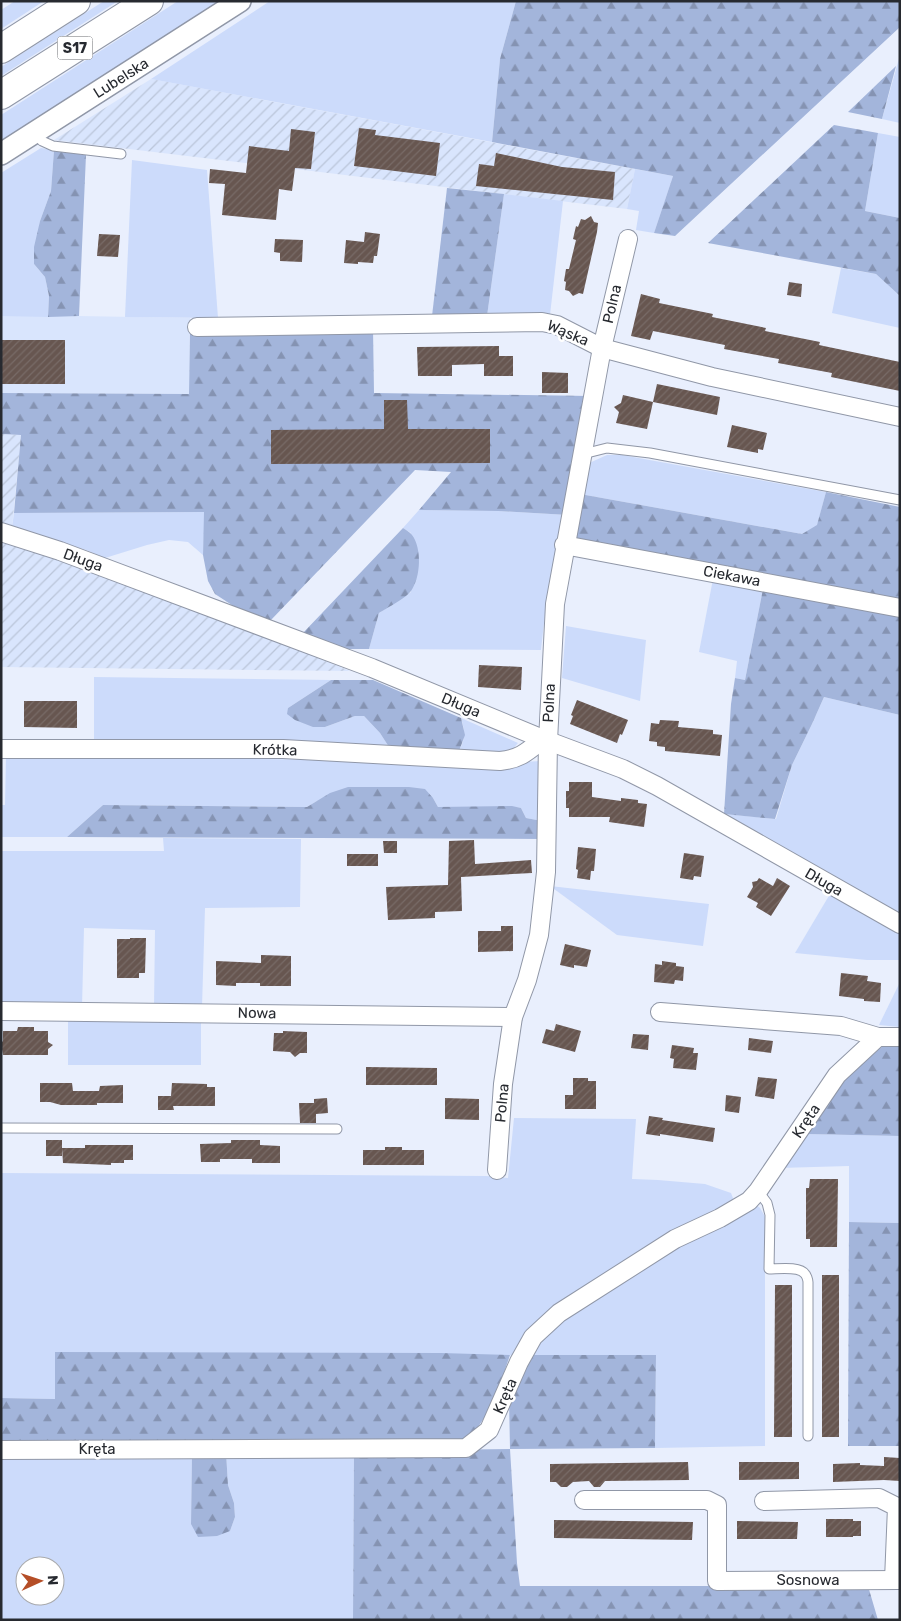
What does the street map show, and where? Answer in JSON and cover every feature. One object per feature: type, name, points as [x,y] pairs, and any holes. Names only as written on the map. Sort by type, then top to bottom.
[{"type":"highway","name":"S17","points":[[1,49],[76,1]]},
{"type":"highway","name":"S17","points":[[1,96],[149,1]]},
{"type":"street","name":"Lubelska","points":[[1,154],[240,1]]},
{"type":"street","name":"Polna","points":[[497,1170],[503,1084],[513,1017],[527,980],[539,935],[546,872],[545,740],[555,604],[564,544],[583,454],[602,348],[628,239]]},
{"type":"street","name":"Wąska","points":[[197,326],[542,322],[557,325],[602,348],[712,377],[900,417]]},
{"type":"street","name":"Długa","points":[[1,532],[86,561],[372,668],[545,740],[623,769],[657,786],[900,924]]},
{"type":"street","name":"Ciekawa","points":[[564,544],[900,608]]},
{"type":"street","name":"Krótka","points":[[1,749],[284,750],[500,761],[513,760],[524,755],[545,740]]},
{"type":"street","name":"Nowa","points":[[1,1011],[513,1017]]},
{"type":"street","points":[[660,1012],[841,1026],[878,1037],[900,1037]]},
{"type":"street","name":"Kręta","points":[[1,1450],[466,1448],[489,1430],[533,1337],[559,1313],[675,1239],[720,1218],[749,1201],[837,1075],[878,1037]]},
{"type":"street","points":[[764,1501],[879,1498],[897,1508],[897,1580]]},
{"type":"street","name":"Sosnowa","points":[[584,1500],[707,1500],[717,1505],[717,1580],[897,1580]]},
{"type":"lane","points":[[35,132],[42,141],[53,146],[122,154]]},
{"type":"lane","points":[[583,454],[607,448],[650,453],[900,500]]},
{"type":"lane","points":[[1,1128],[337,1129]]},
{"type":"lane","points":[[758,1190],[767,1203],[770,1215],[769,1269],[791,1268],[800,1270],[806,1274],[808,1282],[808,1436]]},
{"type":"shaded area","points":[[15,1],[44,1],[1,29],[1,10]]},
{"type":"shaded area","points":[[104,1],[118,1],[1,76],[1,67]]},
{"type":"shaded area","points":[[178,1],[226,1],[1,145],[1,115]]},
{"type":"shaded area","points":[[270,1],[516,1],[500,59],[492,142],[151,79]]},
{"type":"shaded area","points":[[900,55],[900,123],[882,119]]},
{"type":"shaded area","points":[[151,79],[635,169],[627,209],[54,140]]},
{"type":"shaded area","points":[[878,133],[900,137],[900,218],[865,211]]},
{"type":"shaded area","points":[[41,148],[54,150],[51,191],[40,221],[34,264],[45,277],[49,296],[48,317],[1,316],[1,173]]},
{"type":"shaded area","points":[[132,160],[207,170],[218,318],[125,317]]},
{"type":"shaded area","points":[[635,169],[673,176],[654,233],[636,230],[639,211],[627,209]]},
{"type":"shaded area","points":[[504,194],[563,201],[550,315],[487,316]]},
{"type":"shaded area","points":[[841,268],[876,274],[900,296],[900,328],[832,313]]},
{"type":"shaded area","points":[[1,316],[190,318],[189,394],[1,393]]},
{"type":"shaded area","points":[[1,434],[21,435],[12,528],[1,524]]},
{"type":"shaded area","points":[[607,455],[622,455],[826,492],[817,526],[802,534],[580,494],[587,464]]},
{"type":"shaded area","points":[[419,510],[498,511],[568,515],[547,595],[541,650],[369,649],[379,613],[411,592],[411,533],[403,528]]},
{"type":"shaded area","points":[[205,512],[203,555],[188,542],[169,540],[105,558],[86,550],[12,528],[14,513]]},
{"type":"shaded area","points":[[1,539],[148,589],[350,671],[1,667]]},
{"type":"shaded area","points":[[713,579],[763,589],[745,680],[735,678],[737,661],[699,652]]},
{"type":"shaded area","points":[[566,626],[646,640],[640,701],[562,678]]},
{"type":"shaded area","points":[[94,677],[331,680],[288,708],[325,727],[355,716],[364,716],[380,733],[389,747],[94,743]]},
{"type":"shaded area","points":[[824,697],[900,715],[900,916],[724,814],[776,819],[792,765]]},
{"type":"shaded area","points":[[461,718],[518,743],[512,750],[503,753],[459,751],[464,734]]},
{"type":"shaded area","points":[[6,756],[542,761],[542,821],[526,818],[521,808],[438,807],[433,798],[317,801],[307,807],[103,805],[67,837],[1,837],[1,805],[5,805]]},
{"type":"shaded area","points":[[163,838],[301,839],[300,907],[205,908],[202,1007],[154,1007],[155,930],[84,928],[82,1007],[1,1006],[1,851],[164,851]]},
{"type":"shaded area","points":[[550,886],[709,904],[703,946],[617,935]]},
{"type":"shaded area","points":[[830,894],[900,933],[900,960],[867,960],[795,953]]},
{"type":"shaded area","points":[[900,982],[900,1027],[879,1025]]},
{"type":"shaded area","points":[[68,1019],[201,1020],[201,1065],[68,1065]]},
{"type":"shaded area","points":[[514,1118],[636,1119],[632,1179],[705,1184],[731,1193],[740,1216],[755,1204],[760,1208],[767,1220],[765,1263],[765,1446],[655,1448],[656,1356],[55,1353],[55,1399],[1,1398],[1,1173],[486,1176],[508,1178]]},
{"type":"shaded area","points":[[805,1134],[900,1136],[900,1223],[849,1222],[849,1166],[779,1168]]},
{"type":"shaded area","points":[[354,1451],[353,1620],[1,1620],[1,1454],[192,1452],[191,1524],[230,1531],[235,1517],[234,1503],[228,1485],[226,1452]]},
{"type":"green space","points":[[516,1],[900,1],[900,27],[675,236],[654,233],[673,176],[492,142],[500,59]]},
{"type":"green space","points":[[896,66],[882,119],[848,112]]},
{"type":"green space","points":[[834,125],[878,133],[865,211],[900,218],[900,296],[876,274],[708,243]]},
{"type":"green space","points":[[54,150],[86,155],[79,316],[48,317],[49,296],[45,277],[34,264],[34,247],[40,221],[51,191]]},
{"type":"green space","points":[[447,188],[504,194],[487,316],[432,316]]},
{"type":"green space","points":[[373,329],[374,393],[590,396],[568,515],[498,511],[419,510],[451,472],[415,470],[271,620],[238,609],[215,594],[208,581],[203,555],[204,512],[14,513],[21,435],[1,434],[1,393],[189,394],[190,332]]},
{"type":"green space","points":[[826,492],[900,507],[900,599],[571,537],[580,494],[802,534],[817,525]]},
{"type":"green space","points":[[403,528],[412,535],[417,547],[419,563],[417,578],[409,594],[379,613],[369,649],[342,649],[303,633]]},
{"type":"green space","points":[[763,589],[900,616],[900,715],[824,697],[792,765],[775,819],[724,814],[731,704],[735,678],[745,680]]},
{"type":"green space","points":[[331,680],[373,680],[461,718],[465,735],[459,751],[389,747],[380,733],[364,716],[355,716],[325,727],[313,727],[295,720],[287,714],[288,708]]},
{"type":"green space","points":[[348,787],[409,787],[425,789],[438,807],[512,806],[521,808],[526,818],[542,821],[542,839],[67,837],[103,805],[307,807],[330,793]]},
{"type":"green space","points":[[884,1045],[900,1045],[900,1136],[805,1134],[849,1075]]},
{"type":"green space","points":[[849,1222],[900,1223],[900,1446],[848,1446]]},
{"type":"green space","points":[[55,1352],[441,1353],[510,1355],[490,1408],[477,1429],[464,1442],[1,1441],[1,1398],[55,1399]]},
{"type":"green space","points":[[529,1355],[656,1355],[655,1448],[510,1449],[509,1399]]},
{"type":"green space","points":[[510,1449],[520,1586],[868,1586],[878,1620],[353,1620],[354,1451]]},
{"type":"green space","points":[[192,1452],[226,1452],[228,1485],[234,1503],[235,1517],[230,1531],[217,1536],[198,1537],[191,1524]]},
{"type":"building","points":[[359,128],[376,130],[375,135],[440,143],[436,176],[354,166]]},
{"type":"building","points":[[291,129],[315,132],[311,169],[295,168],[292,191],[279,189],[276,220],[222,215],[225,184],[209,183],[210,169],[246,173],[249,146],[289,151]]},
{"type":"building","points":[[496,153],[562,167],[615,172],[613,200],[476,186],[479,164],[494,166]]},
{"type":"building","points":[[591,216],[594,222],[598,223],[597,232],[583,294],[579,293],[573,296],[569,291],[565,290],[566,269],[569,269],[576,240],[573,239],[576,226],[578,227],[581,219],[585,220]]},
{"type":"building","points":[[365,232],[380,234],[377,256],[374,256],[373,263],[344,263],[346,240],[364,242]]},
{"type":"building","points":[[99,234],[120,235],[118,257],[97,256]]},
{"type":"building","points":[[275,239],[303,240],[302,262],[280,261],[280,253],[274,252]]},
{"type":"building","points":[[789,282],[802,284],[801,297],[787,295]]},
{"type":"building","points":[[641,294],[660,299],[659,303],[713,314],[712,317],[766,328],[765,331],[820,342],[819,345],[900,362],[900,391],[831,377],[832,373],[778,363],[779,359],[724,349],[725,345],[653,331],[650,340],[631,336]]},
{"type":"building","points":[[1,340],[65,340],[65,384],[1,384]]},
{"type":"building","points":[[499,346],[499,356],[513,356],[513,376],[484,376],[484,364],[452,365],[452,376],[418,376],[417,347]]},
{"type":"building","points":[[542,372],[568,373],[568,393],[542,393]]},
{"type":"building","points":[[657,384],[720,397],[717,415],[653,402]]},
{"type":"building","points":[[623,395],[653,402],[647,429],[616,423],[619,412],[614,407],[621,403]]},
{"type":"building","points":[[384,400],[407,400],[408,429],[490,429],[490,463],[271,464],[271,430],[384,429]]},
{"type":"building","points":[[732,425],[767,433],[763,450],[758,449],[758,453],[727,447]]},
{"type":"building","points":[[479,665],[522,667],[521,690],[478,687]]},
{"type":"building","points":[[577,700],[628,720],[617,743],[570,724],[573,716],[571,715]]},
{"type":"building","points":[[24,701],[77,701],[77,728],[24,727]]},
{"type":"building","points":[[660,720],[679,721],[678,727],[713,730],[713,734],[722,735],[720,756],[665,751],[665,747],[657,746],[657,742],[649,741],[651,723],[659,724]]},
{"type":"building","points":[[569,782],[592,782],[592,797],[621,801],[621,798],[638,800],[638,803],[647,804],[644,827],[609,822],[610,817],[569,817],[569,808],[566,808],[566,791],[569,791]]},
{"type":"building","points":[[474,840],[475,864],[531,860],[532,873],[461,877],[462,911],[435,912],[435,918],[388,920],[386,887],[448,885],[449,841]]},
{"type":"building","points":[[383,841],[397,841],[397,853],[384,853]]},
{"type":"building","points":[[578,847],[596,849],[594,871],[591,871],[590,880],[577,878]]},
{"type":"building","points":[[684,853],[704,856],[701,877],[694,876],[693,880],[680,878]]},
{"type":"building","points":[[347,854],[378,854],[378,866],[347,866]]},
{"type":"building","points":[[759,878],[773,886],[777,878],[790,886],[771,916],[756,907],[758,903],[747,897],[753,887],[752,882],[757,881]]},
{"type":"building","points":[[501,926],[513,926],[513,951],[478,952],[478,931],[501,931]]},
{"type":"building","points":[[146,938],[145,973],[139,973],[139,978],[117,978],[117,939]]},
{"type":"building","points":[[565,944],[591,950],[587,967],[574,965],[574,968],[560,965]]},
{"type":"building","points":[[261,955],[291,956],[291,986],[260,986],[260,983],[236,983],[236,986],[216,985],[216,961],[261,963]]},
{"type":"building","points":[[662,961],[676,963],[676,966],[684,967],[683,981],[675,980],[674,984],[654,982],[655,964],[662,965]]},
{"type":"building","points":[[841,973],[868,976],[867,981],[881,983],[880,1002],[839,996]]},
{"type":"building","points":[[556,1024],[581,1031],[575,1052],[542,1043],[546,1029],[554,1031]]},
{"type":"building","points":[[18,1027],[34,1027],[34,1031],[48,1031],[48,1042],[53,1045],[48,1049],[48,1055],[3,1055],[1,1043],[3,1041],[3,1031],[17,1031]]},
{"type":"building","points":[[283,1031],[307,1032],[307,1053],[300,1053],[295,1057],[290,1052],[273,1051],[274,1033],[283,1033]]},
{"type":"building","points":[[633,1034],[649,1035],[648,1050],[631,1048]]},
{"type":"building","points":[[749,1038],[773,1041],[771,1053],[748,1050]]},
{"type":"building","points":[[672,1045],[694,1048],[693,1053],[698,1053],[696,1070],[673,1068],[674,1059],[670,1058]]},
{"type":"building","points":[[366,1067],[437,1068],[437,1085],[366,1085]]},
{"type":"building","points":[[758,1077],[777,1079],[774,1099],[755,1096]]},
{"type":"building","points":[[573,1078],[588,1078],[588,1081],[596,1081],[596,1109],[565,1109],[565,1095],[573,1095]]},
{"type":"building","points":[[40,1083],[72,1083],[73,1091],[99,1091],[100,1086],[123,1085],[123,1103],[61,1105],[40,1102]]},
{"type":"building","points":[[172,1083],[207,1084],[207,1087],[215,1087],[215,1106],[173,1106],[174,1110],[158,1110],[158,1096],[171,1096]]},
{"type":"building","points":[[726,1095],[741,1097],[739,1113],[725,1111]]},
{"type":"building","points":[[327,1098],[328,1113],[316,1114],[316,1123],[300,1123],[299,1103],[314,1103],[314,1099]]},
{"type":"building","points":[[445,1098],[479,1099],[479,1120],[445,1119]]},
{"type":"building","points":[[649,1116],[663,1118],[662,1120],[715,1128],[713,1142],[660,1134],[660,1136],[646,1134]]},
{"type":"building","points":[[46,1140],[62,1140],[62,1156],[46,1156]]},
{"type":"building","points":[[231,1140],[260,1140],[260,1145],[280,1146],[280,1163],[252,1163],[252,1159],[220,1159],[220,1162],[201,1162],[200,1144],[231,1143]]},
{"type":"building","points":[[85,1145],[133,1145],[133,1160],[124,1160],[124,1163],[111,1163],[111,1165],[63,1163],[62,1148],[85,1148]]},
{"type":"building","points":[[385,1147],[402,1147],[402,1150],[424,1150],[424,1165],[363,1165],[363,1150],[385,1150]]},
{"type":"building","points":[[810,1179],[838,1179],[837,1247],[810,1247],[810,1239],[806,1239],[806,1188],[809,1188]]},
{"type":"building","points":[[822,1275],[839,1275],[839,1437],[822,1437]]},
{"type":"building","points":[[775,1285],[792,1285],[792,1437],[774,1437]]},
{"type":"building","points":[[884,1457],[900,1458],[900,1481],[833,1482],[833,1464],[860,1463],[860,1465],[884,1466]]},
{"type":"building","points":[[688,1462],[689,1480],[605,1481],[600,1487],[594,1487],[589,1481],[573,1482],[567,1487],[561,1487],[556,1482],[550,1482],[550,1464]]},
{"type":"building","points":[[739,1462],[799,1462],[799,1479],[739,1480]]},
{"type":"building","points":[[826,1519],[853,1519],[853,1521],[861,1521],[861,1536],[826,1537]]},
{"type":"building","points":[[554,1520],[693,1522],[692,1540],[554,1538]]},
{"type":"building","points":[[737,1521],[798,1522],[797,1539],[737,1539]]}]
